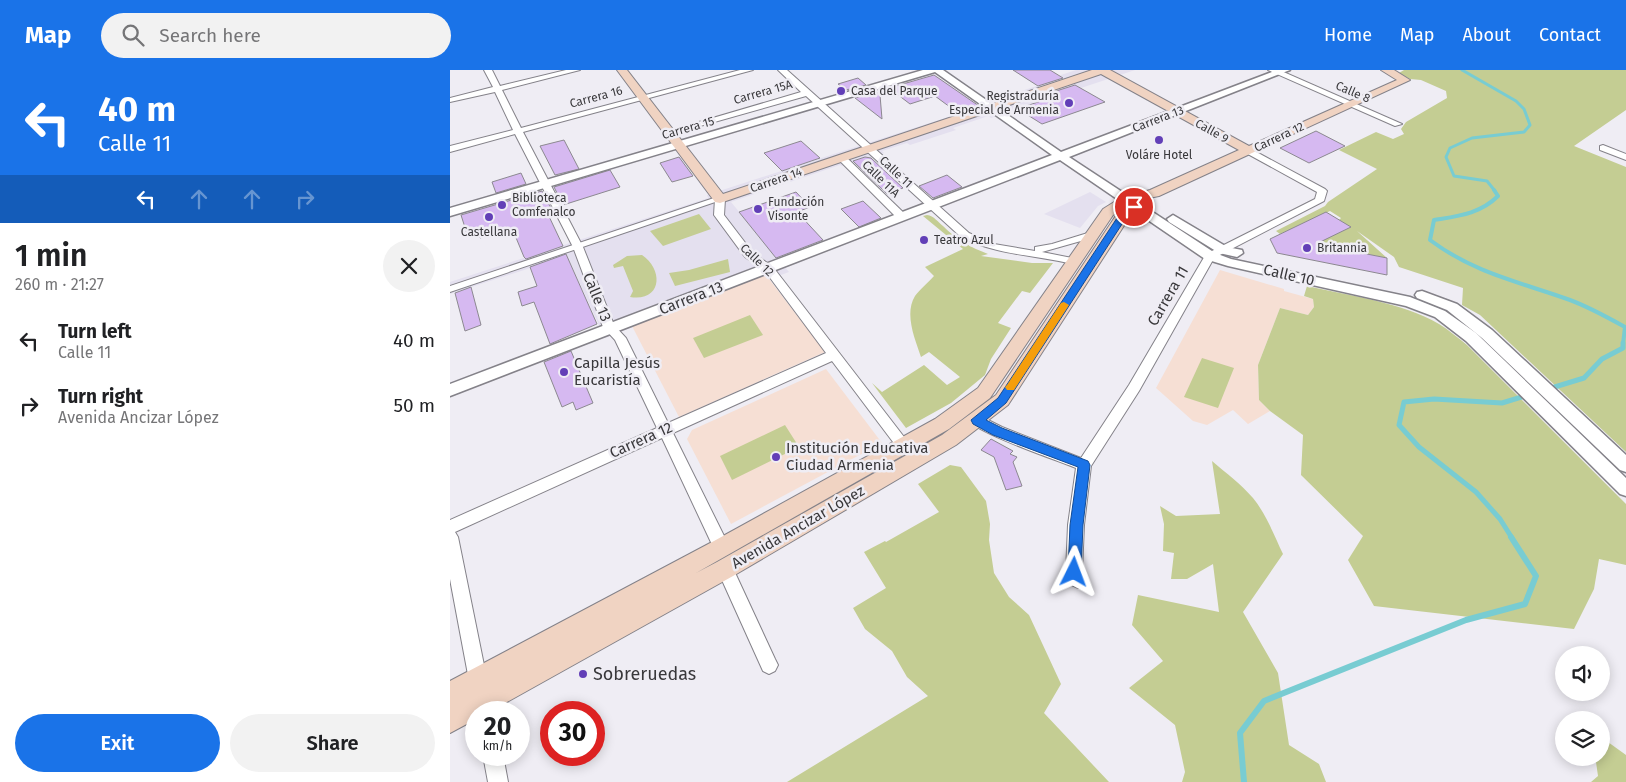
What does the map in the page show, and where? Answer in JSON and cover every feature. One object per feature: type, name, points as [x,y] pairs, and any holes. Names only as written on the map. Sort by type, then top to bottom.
[{"type":"main road","name":"Calle 12","points":[[622,70],[720,199]]},
{"type":"main road","name":"Carrera 14","points":[[720,199],[1102,70]]},
{"type":"main road","name":"Calle 9","points":[[1102,70],[1249,151]]},
{"type":"main road","name":"Carrera 12","points":[[1139,200],[1405,80],[1386,70]]},
{"type":"main road","name":"Avenida Ancizar López","points":[[494,701],[949,419],[984,393],[1108,212],[1115,206],[1139,200]]},
{"type":"main road","name":"Avenida Ancizar López","points":[[450,695],[723,558],[949,440],[977,420],[1002,400],[1120,220],[1139,200]]},
{"type":"main road","name":"Avenida Ancizar López","points":[[450,720],[465,714]]},
{"type":"street","name":"Calle 13","points":[[488,70],[544,184],[578,247],[610,329],[620,338],[664,430],[723,558],[769,665]]},
{"type":"street","points":[[450,100],[576,70]]},
{"type":"street","name":"Carrera 16","points":[[450,149],[749,70]]},
{"type":"street","name":"Calle 11","points":[[782,70],[871,148],[956,228],[974,241],[997,249],[1021,251],[1073,261]]},
{"type":"street","name":"Carrera 15","points":[[450,212],[935,70]]},
{"type":"street","name":"Calle 10","points":[[935,70],[997,107],[1066,154],[1139,200],[1224,250],[1415,293],[1452,307],[1487,334],[1626,465]]},
{"type":"street","name":"Calle 10","points":[[952,70],[997,107]]},
{"type":"street","name":"Carrera 13","points":[[450,390],[933,206],[1278,71]]},
{"type":"street","name":"Calle 8","points":[[1278,71],[1398,124]]},
{"type":"street","name":"Carrera 15A","points":[[669,132],[806,93]]},
{"type":"street","points":[[1602,148],[1626,158]]},
{"type":"street","name":"Calle 9","points":[[1224,250],[1319,201],[1322,191],[1249,151]]},
{"type":"street","name":"Calle 11A","points":[[842,158],[902,217]]},
{"type":"street","name":"Carrera 14","points":[[450,289],[720,199]]},
{"type":"street","name":"Calle 12","points":[[720,199],[718,215],[748,255],[769,269],[904,446]]},
{"type":"street","name":"Calle 10","points":[[1139,200],[1210,256],[1228,262],[1427,307],[1452,322],[1471,337],[1626,489]]},
{"type":"street","name":"Calle 11","points":[[1021,251],[1054,247],[1091,235]]},
{"type":"street","points":[[1210,256],[1224,250]]},
{"type":"street","name":"Carrera 11","points":[[1084,465],[1129,396],[1210,256]]},
{"type":"street","name":"Carrera 12","points":[[450,527],[833,355]]},
{"type":"street","points":[[977,420],[998,432],[1084,465],[1076,525],[1074,572],[1078,580]]},
{"type":"street","points":[[450,537],[478,680]]},
{"type":"street","points":[[495,766],[498,782]]},
{"type":"shaded area","points":[[1076,70],[1135,70],[991,118],[988,116],[953,128],[956,130],[910,145],[907,143],[882,151],[884,153],[871,158],[865,157],[731,202],[789,272],[770,279],[766,275],[605,338],[567,256],[450,294],[450,282],[708,198],[707,195],[979,107],[978,105],[1058,79],[1055,77]]},
{"type":"shaded area","points":[[1090,192],[1106,202],[1098,206],[1080,228],[1044,214]]},
{"type":"shaded area","points":[[1220,270],[1313,299],[1314,307],[1308,315],[1280,308],[1258,365],[1259,400],[1270,411],[1248,424],[1233,410],[1207,425],[1193,421],[1156,388]]},
{"type":"shaded area","points":[[766,275],[825,352],[679,417],[632,326]]},
{"type":"shaded area","name":"Institución Educativa Ciudad Armenia","points":[[826,369],[882,443],[731,524],[687,439],[692,430]]},
{"type":"green space","points":[[1404,70],[1626,70],[1626,110],[1574,146],[1626,167],[1626,452],[1480,315],[1462,305],[1463,288],[1399,267],[1394,257],[1357,231],[1387,258],[1316,244],[1341,218],[1330,211],[1280,234],[1276,231],[1325,206],[1328,202],[1377,169],[1339,150],[1376,132],[1393,139],[1404,134],[1401,129],[1406,122],[1447,98],[1446,91],[1421,80],[1410,79],[1399,73]]},
{"type":"green space","points":[[699,214],[711,229],[663,246],[650,231]]},
{"type":"green space","points":[[927,215],[934,218],[964,243],[988,254],[981,256],[1032,263],[1053,263],[1030,293],[1022,291],[998,323],[1011,328],[991,359],[985,375],[951,403],[906,428],[872,383],[882,392],[924,365],[947,385],[960,377],[929,352],[921,357],[910,318],[910,311],[915,296],[934,276],[925,267],[963,249],[923,216]]},
{"type":"green space","points":[[642,255],[654,269],[656,283],[654,290],[648,295],[630,297],[633,291],[623,266],[614,268],[613,265],[627,256]]},
{"type":"green space","points":[[728,259],[730,272],[675,286],[669,273],[689,270]]},
{"type":"green space","points":[[1307,286],[1409,310],[1443,326],[1467,345],[1626,504],[1626,565],[1599,559],[1594,589],[1574,629],[1374,606],[1348,560],[1363,536],[1301,475],[1303,435],[1270,411],[1259,400],[1258,365],[1280,308],[1308,315],[1314,307],[1313,299],[1304,296]]},
{"type":"green space","points":[[750,315],[763,335],[704,358],[693,338]]},
{"type":"green space","points":[[1202,358],[1234,368],[1218,408],[1184,397]]},
{"type":"green space","points":[[785,425],[799,447],[732,480],[720,456]]},
{"type":"green space","points":[[1212,461],[1238,483],[1258,504],[1283,554],[1243,612],[1278,673],[1289,745],[1319,764],[1326,782],[1182,782],[1185,772],[1175,725],[1129,688],[1163,661],[1132,625],[1138,595],[1219,612],[1213,564],[1187,579],[1171,579],[1174,553],[1163,551],[1164,524],[1160,506],[1176,516],[1220,514]]},
{"type":"green space","points":[[950,465],[961,467],[986,501],[994,573],[1009,597],[1029,615],[1061,684],[1044,713],[1109,782],[787,782],[928,696],[907,677],[892,651],[865,629],[853,608],[886,588],[864,552],[886,542],[939,512],[918,484]]},
{"type":"green space","points":[[1610,743],[1626,755],[1626,782],[1591,782],[1598,776],[1597,766],[1610,766]]},
{"type":"building","points":[[1013,70],[1050,70],[1063,78],[1038,86]]},
{"type":"building","points":[[934,75],[979,106],[958,113],[935,96],[910,104],[889,88]]},
{"type":"building","points":[[858,78],[866,85],[846,90],[838,84]]},
{"type":"building","points":[[1075,85],[1105,102],[1042,124],[1018,109],[1055,96],[1050,93]]},
{"type":"building","points":[[876,92],[880,95],[882,119],[855,98]]},
{"type":"building","points":[[1316,131],[1345,146],[1309,163],[1280,148]]},
{"type":"building","points":[[564,140],[579,169],[555,175],[540,146]]},
{"type":"building","points":[[801,141],[820,158],[782,171],[764,153]]},
{"type":"building","points":[[679,157],[693,176],[672,182],[660,163]]},
{"type":"building","points":[[865,157],[871,158],[903,188],[887,194],[853,161]]},
{"type":"building","points":[[610,170],[620,187],[563,205],[554,187]]},
{"type":"building","points":[[521,173],[526,184],[496,193],[492,182]]},
{"type":"building","points":[[947,175],[962,187],[933,198],[919,186]]},
{"type":"building","points":[[542,191],[551,208],[546,210],[563,246],[526,259],[512,228],[480,238],[478,233],[468,237],[461,215]]},
{"type":"building","points":[[796,192],[810,207],[797,212],[823,240],[776,258],[739,212]]},
{"type":"building","points":[[863,201],[881,218],[859,227],[841,209]]},
{"type":"building","name":"Britannia","points":[[1326,212],[1351,227],[1316,244],[1387,258],[1387,275],[1277,253],[1270,239]]},
{"type":"building","points":[[566,254],[597,324],[550,344],[534,302],[522,306],[518,292],[537,286],[530,267]]},
{"type":"building","points":[[471,287],[481,325],[465,331],[455,293]]},
{"type":"building","name":"Capilla Jesús Eucaristía","points":[[571,351],[593,403],[576,410],[573,402],[562,407],[544,362]]},
{"type":"building","points":[[991,439],[1013,451],[1010,454],[1017,457],[1013,462],[1022,486],[1006,490],[994,457],[981,450]]},
{"type":"waterway","points":[[1462,70],[1516,101],[1524,109],[1530,125],[1524,132],[1472,138],[1450,148],[1446,157],[1454,176],[1487,181],[1495,191]]},
{"type":"waterway","points":[[1494,190],[1498,196],[1484,207],[1468,213],[1434,220],[1430,240],[1463,261],[1480,269],[1570,300],[1625,327],[1623,344]]},
{"type":"waterway","points":[[1512,538],[1500,519],[1476,492],[1419,447],[1399,425],[1404,402],[1434,399],[1502,403],[1584,378],[1602,359],[1623,348],[1623,344]]},
{"type":"waterway","points":[[1244,782],[1240,733],[1264,701],[1466,620],[1525,604],[1536,576],[1511,537]]},
{"type":"slow traffic","points":[[1011,387],[1064,305]]},
{"type":"place","name":"Casa del Parque","points":[[841,91]]},
{"type":"place","name":"Registraduría Especial de Armenia","points":[[1069,103]]},
{"type":"place","name":"Voláre Hotel","points":[[1159,140]]},
{"type":"place","name":"Biblioteca Comfenalco","points":[[502,205]]},
{"type":"place","name":"Fundación Visonte","points":[[758,209]]},
{"type":"place","name":"Castellana","points":[[489,217]]},
{"type":"place","name":"Teatro Azul","points":[[924,240]]},
{"type":"place","name":"Britannia","points":[[1307,248]]},
{"type":"place","name":"Capilla Jesús Eucaristía","points":[[564,372]]},
{"type":"place","name":"Institución Educativa Ciudad Armenia","points":[[776,457]]},
{"type":"place","name":"Sobreruedas","points":[[583,674]]},
{"type":"route","points":[[1074,572],[1076,525],[1084,465],[998,432],[977,420],[1002,400],[1120,220],[1134,207]]}]
